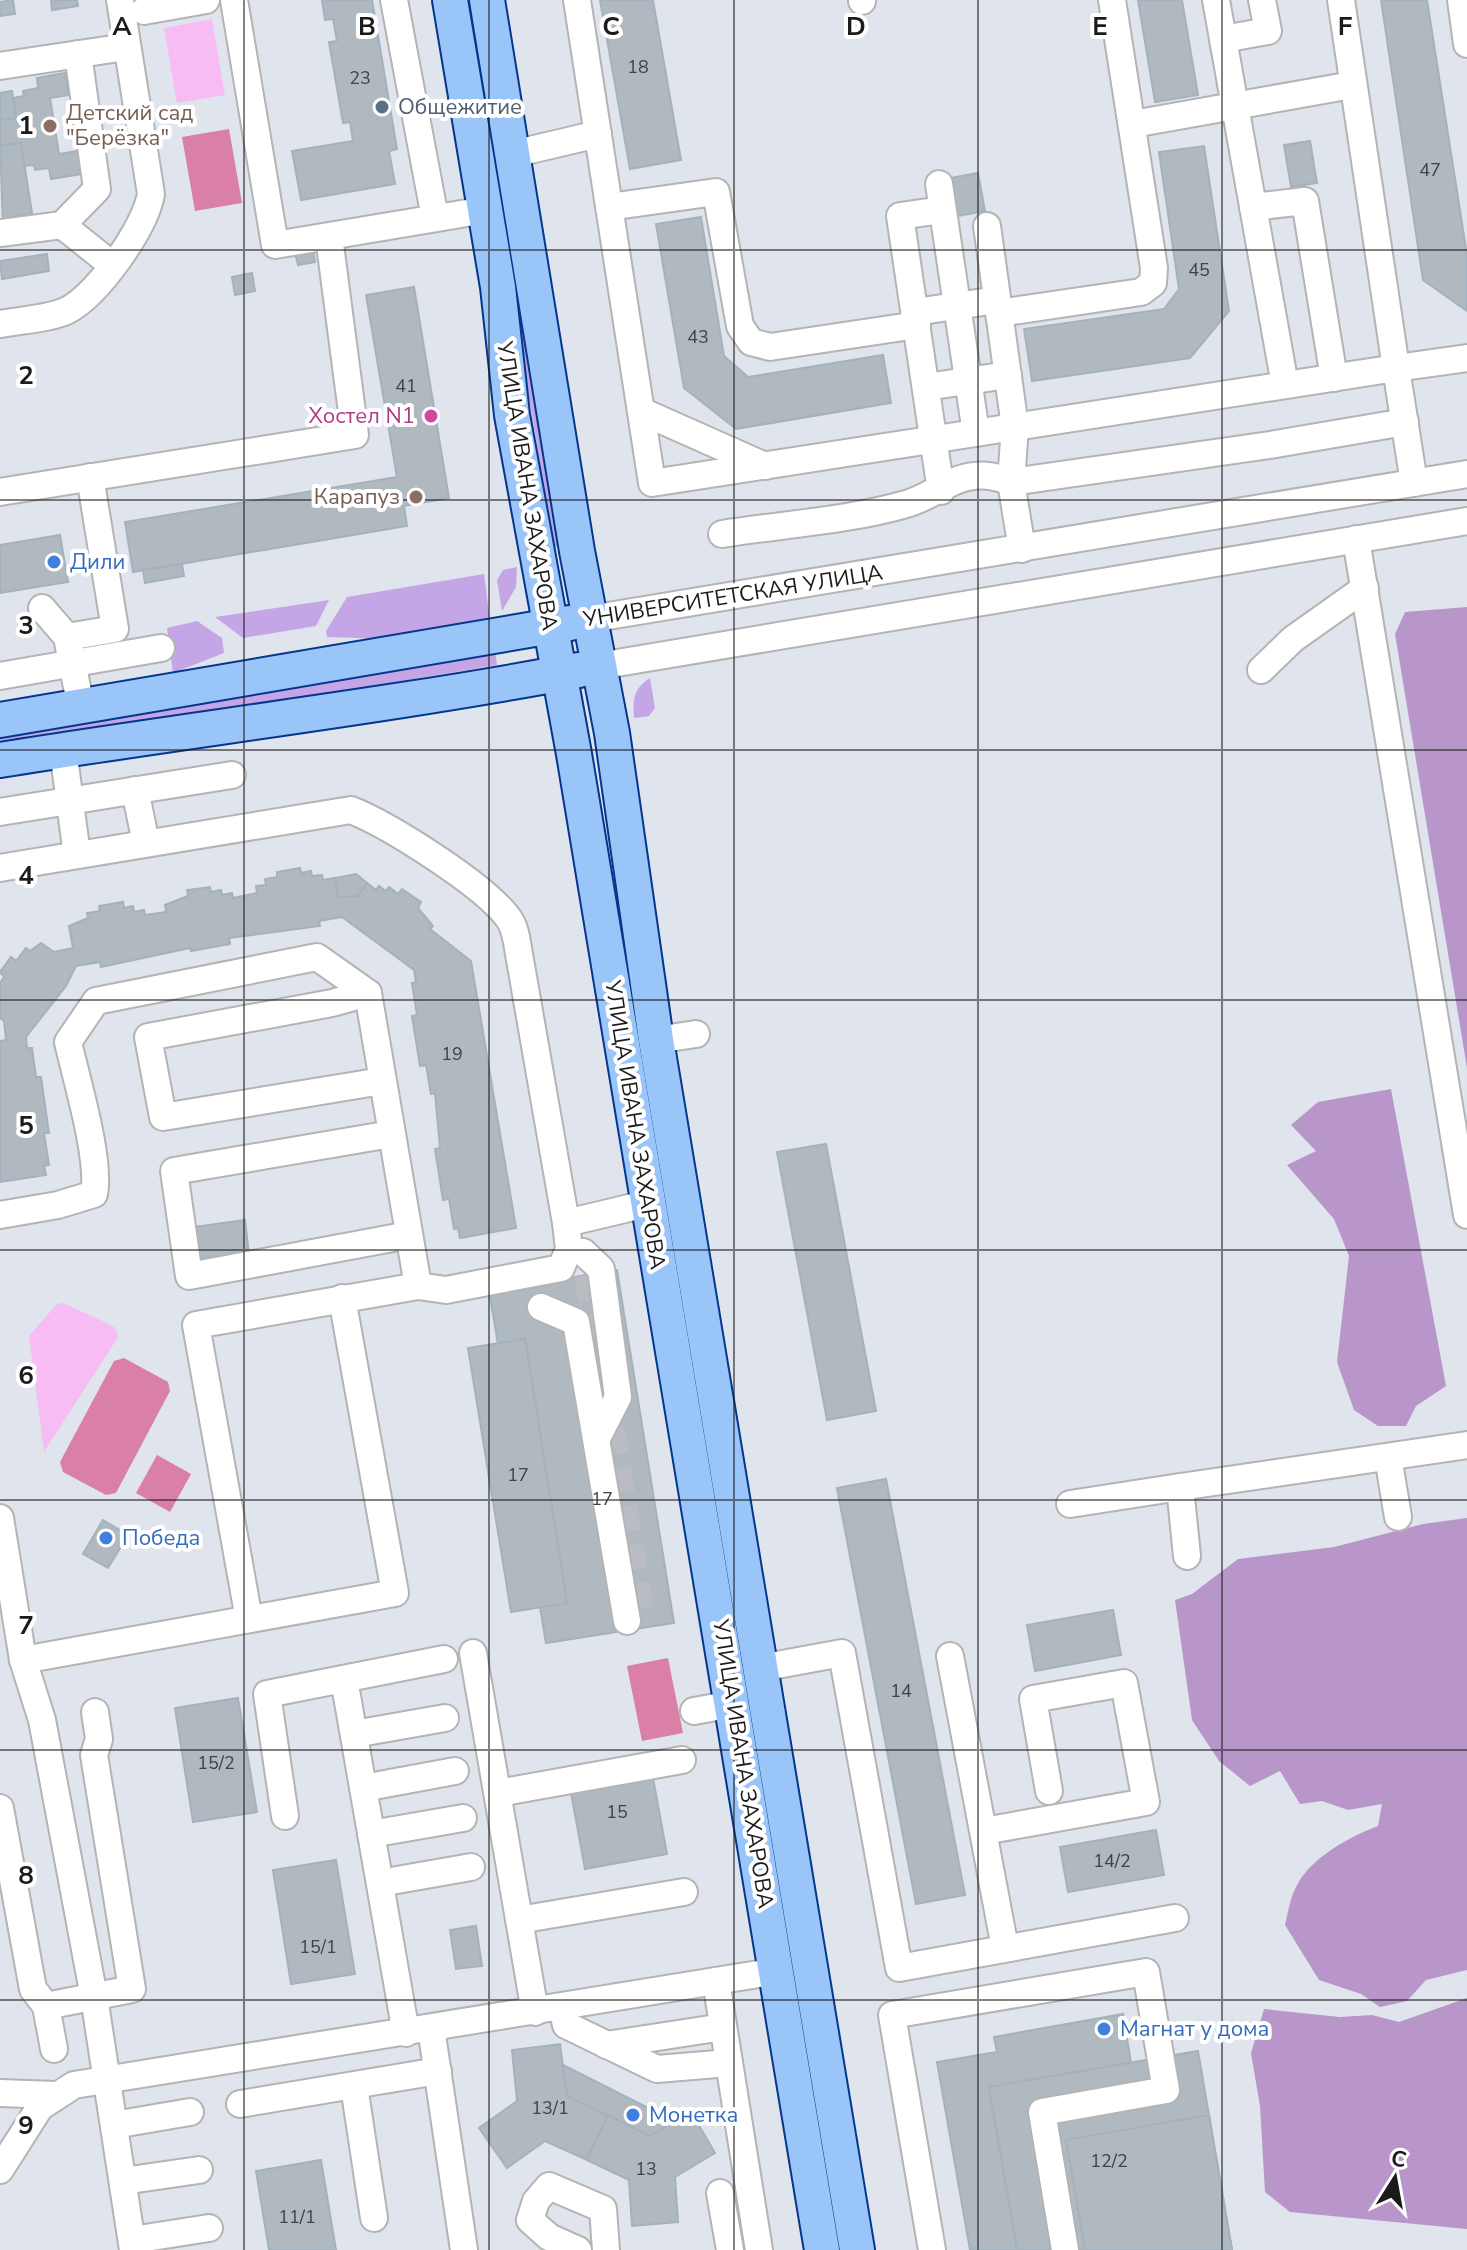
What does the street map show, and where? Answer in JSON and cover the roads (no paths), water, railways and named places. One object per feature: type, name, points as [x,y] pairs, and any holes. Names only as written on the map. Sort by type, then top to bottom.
[{"type":"main road","name":"УЛИЦА ИВАНА ЗАХАРОВА","points":[[450,0],[485,210],[512,415],[614,991],[646,1204],[733,1704],[822,2250]]},
{"type":"main road","name":"УЛИЦА ИВАНА ЗАХАРОВА","points":[[487,0],[638,899],[656,1040],[857,2250]]},
{"type":"main road","name":"УНИВЕРСИТЕТСКАЯ УЛИЦА","points":[[0,720],[590,619]]},
{"type":"main road","name":"УНИВЕРСИТЕТСКАЯ УЛИЦА","points":[[0,760],[509,684],[599,666]]},
{"type":"street","points":[[0,324],[66,311],[87,296],[148,214],[151,194],[120,0]]},
{"type":"street","points":[[144,11],[206,0]]},
{"type":"street","points":[[234,0],[275,245],[485,210]]},
{"type":"street","points":[[394,0],[435,218]]},
{"type":"street","points":[[577,0],[652,483],[1467,358]]},
{"type":"street","points":[[609,207],[716,192],[740,326],[751,342],[770,347],[916,318],[957,306],[998,306],[1141,292],[1153,283],[1154,268],[1112,0]]},
{"type":"street","points":[[1216,0],[1285,385]]},
{"type":"street","points":[[1223,39],[1268,31],[1262,0]]},
{"type":"street","points":[[1341,0],[1414,483]]},
{"type":"street","points":[[1461,0],[1467,44]]},
{"type":"street","points":[[0,66],[126,47]]},
{"type":"street","points":[[0,233],[62,225],[97,189],[78,54]]},
{"type":"street","points":[[1133,124],[1352,85]]},
{"type":"street","points":[[513,154],[598,134]]},
{"type":"street","points":[[941,491],[900,216],[940,197],[976,433]]},
{"type":"street","points":[[1253,207],[1305,201],[1334,378]]},
{"type":"street","points":[[62,225],[112,265]]},
{"type":"street","points":[[987,226],[1015,427],[1011,482],[1022,549]]},
{"type":"street","points":[[0,492],[355,435],[329,237]]},
{"type":"street","points":[[926,387],[1008,375]]},
{"type":"street","points":[[641,411],[765,466]]},
{"type":"street","points":[[722,534],[906,505],[941,491],[956,480],[973,476],[993,476],[1011,482],[1270,445],[1405,422]]},
{"type":"street","name":"УНИВЕРСИТЕТСКАЯ УЛИЦА","points":[[590,619],[1467,474]]},
{"type":"street","points":[[67,637],[115,629],[90,477]]},
{"type":"street","name":"УНИВЕРСИТЕТСКАЯ УЛИЦА","points":[[599,666],[1467,521]]},
{"type":"street","points":[[1356,539],[1467,1215]]},
{"type":"street","points":[[1261,670],[1293,639],[1365,588]]},
{"type":"street","points":[[42,608],[67,637],[81,707]]},
{"type":"street","points":[[0,676],[161,648]]},
{"type":"street","points":[[63,750],[77,855]]},
{"type":"street","points":[[0,812],[232,775]]},
{"type":"street","points":[[135,790],[146,843]]},
{"type":"street","points":[[0,868],[351,810],[376,820],[416,845],[484,895],[508,918],[515,932],[585,1264],[601,1269],[618,1397],[597,1438]]},
{"type":"street","points":[[0,1215],[58,1205],[94,1194],[96,1184],[91,1149],[68,1042],[96,1001],[317,957],[368,993],[418,1286]]},
{"type":"street","points":[[368,993],[332,1003],[148,1037],[163,1117],[382,1081]]},
{"type":"street","points":[[656,1040],[696,1034]]},
{"type":"street","points":[[391,1134],[174,1171],[189,1276],[409,1235]]},
{"type":"street","points":[[576,1220],[646,1204]]},
{"type":"street","points":[[249,1619],[196,1325],[418,1286],[446,1290],[561,1268],[576,1220]]},
{"type":"street","points":[[23,1660],[395,1593],[342,1298]]},
{"type":"street","points":[[541,1307],[576,1322],[627,1621]]},
{"type":"street","points":[[1070,1504],[1467,1445]]},
{"type":"street","points":[[1388,1457],[1398,1517]]},
{"type":"street","points":[[1180,1487],[1187,1556]]},
{"type":"street","points":[[0,1518],[23,1660],[42,1720],[94,1997],[132,2245],[209,2228]]},
{"type":"street","points":[[473,1653],[535,2012]]},
{"type":"street","points":[[761,1668],[842,1653],[899,1968],[1175,1918]]},
{"type":"street","points":[[950,1656],[1005,1948]]},
{"type":"street","points":[[285,1816],[267,1694],[444,1659]]},
{"type":"street","points":[[344,1679],[380,1883],[419,2031],[438,2071],[464,2250]]},
{"type":"street","points":[[984,1831],[1146,1802],[1124,1683],[1033,1699],[1049,1791]]},
{"type":"street","points":[[694,1711],[733,1704]]},
{"type":"street","points":[[46,2006],[132,1989],[83,1756],[99,1739],[95,1712]]},
{"type":"street","points":[[354,1734],[445,1718]]},
{"type":"street","points":[[498,1793],[682,1760]]},
{"type":"street","points":[[363,1788],[455,1771]]},
{"type":"street","points":[[0,1808],[33,1989],[46,2006],[54,2049]]},
{"type":"street","points":[[371,1834],[463,1818]]},
{"type":"street","points":[[380,1883],[471,1867]]},
{"type":"street","points":[[519,1920],[684,1892]]},
{"type":"street","points":[[0,2170],[40,2107],[74,2085],[777,1971]]},
{"type":"street","points":[[932,2250],[892,2015],[1146,1972],[1166,2090],[1042,2112],[1065,2250]]},
{"type":"street","points":[[716,1981],[758,2246],[728,2250],[720,2193]]},
{"type":"street","points":[[562,2007],[566,2025],[657,2069],[729,2063]]},
{"type":"street","points":[[606,2045],[723,2027]]},
{"type":"street","points":[[240,2104],[438,2071]]},
{"type":"street","points":[[354,2086],[374,2218]]},
{"type":"street","points":[[0,2093],[55,2095]]},
{"type":"street","points":[[114,2125],[190,2112]]},
{"type":"street","points":[[123,2181],[199,2170]]},
{"type":"street","points":[[578,2250],[549,2237],[530,2220],[536,2201],[549,2186],[603,2209],[606,2250]]},
{"type":"tunnel","points":[[587,1275],[643,1621]]},
{"type":"place","name":"Общежитие","points":[[382,107]]},
{"type":"place","name":"Детский сад \"Берёзка\"","points":[[50,126]]},
{"type":"place","name":"Хостел N1","points":[[431,416]]},
{"type":"place","name":"Карапуз","points":[[416,497]]},
{"type":"place","name":"Дили","points":[[54,562]]},
{"type":"place","name":"Победа","points":[[106,1538]]},
{"type":"place","name":"Магнат у дома","points":[[1104,2029]]},
{"type":"place","name":"Монетка","points":[[633,2115]]}]
